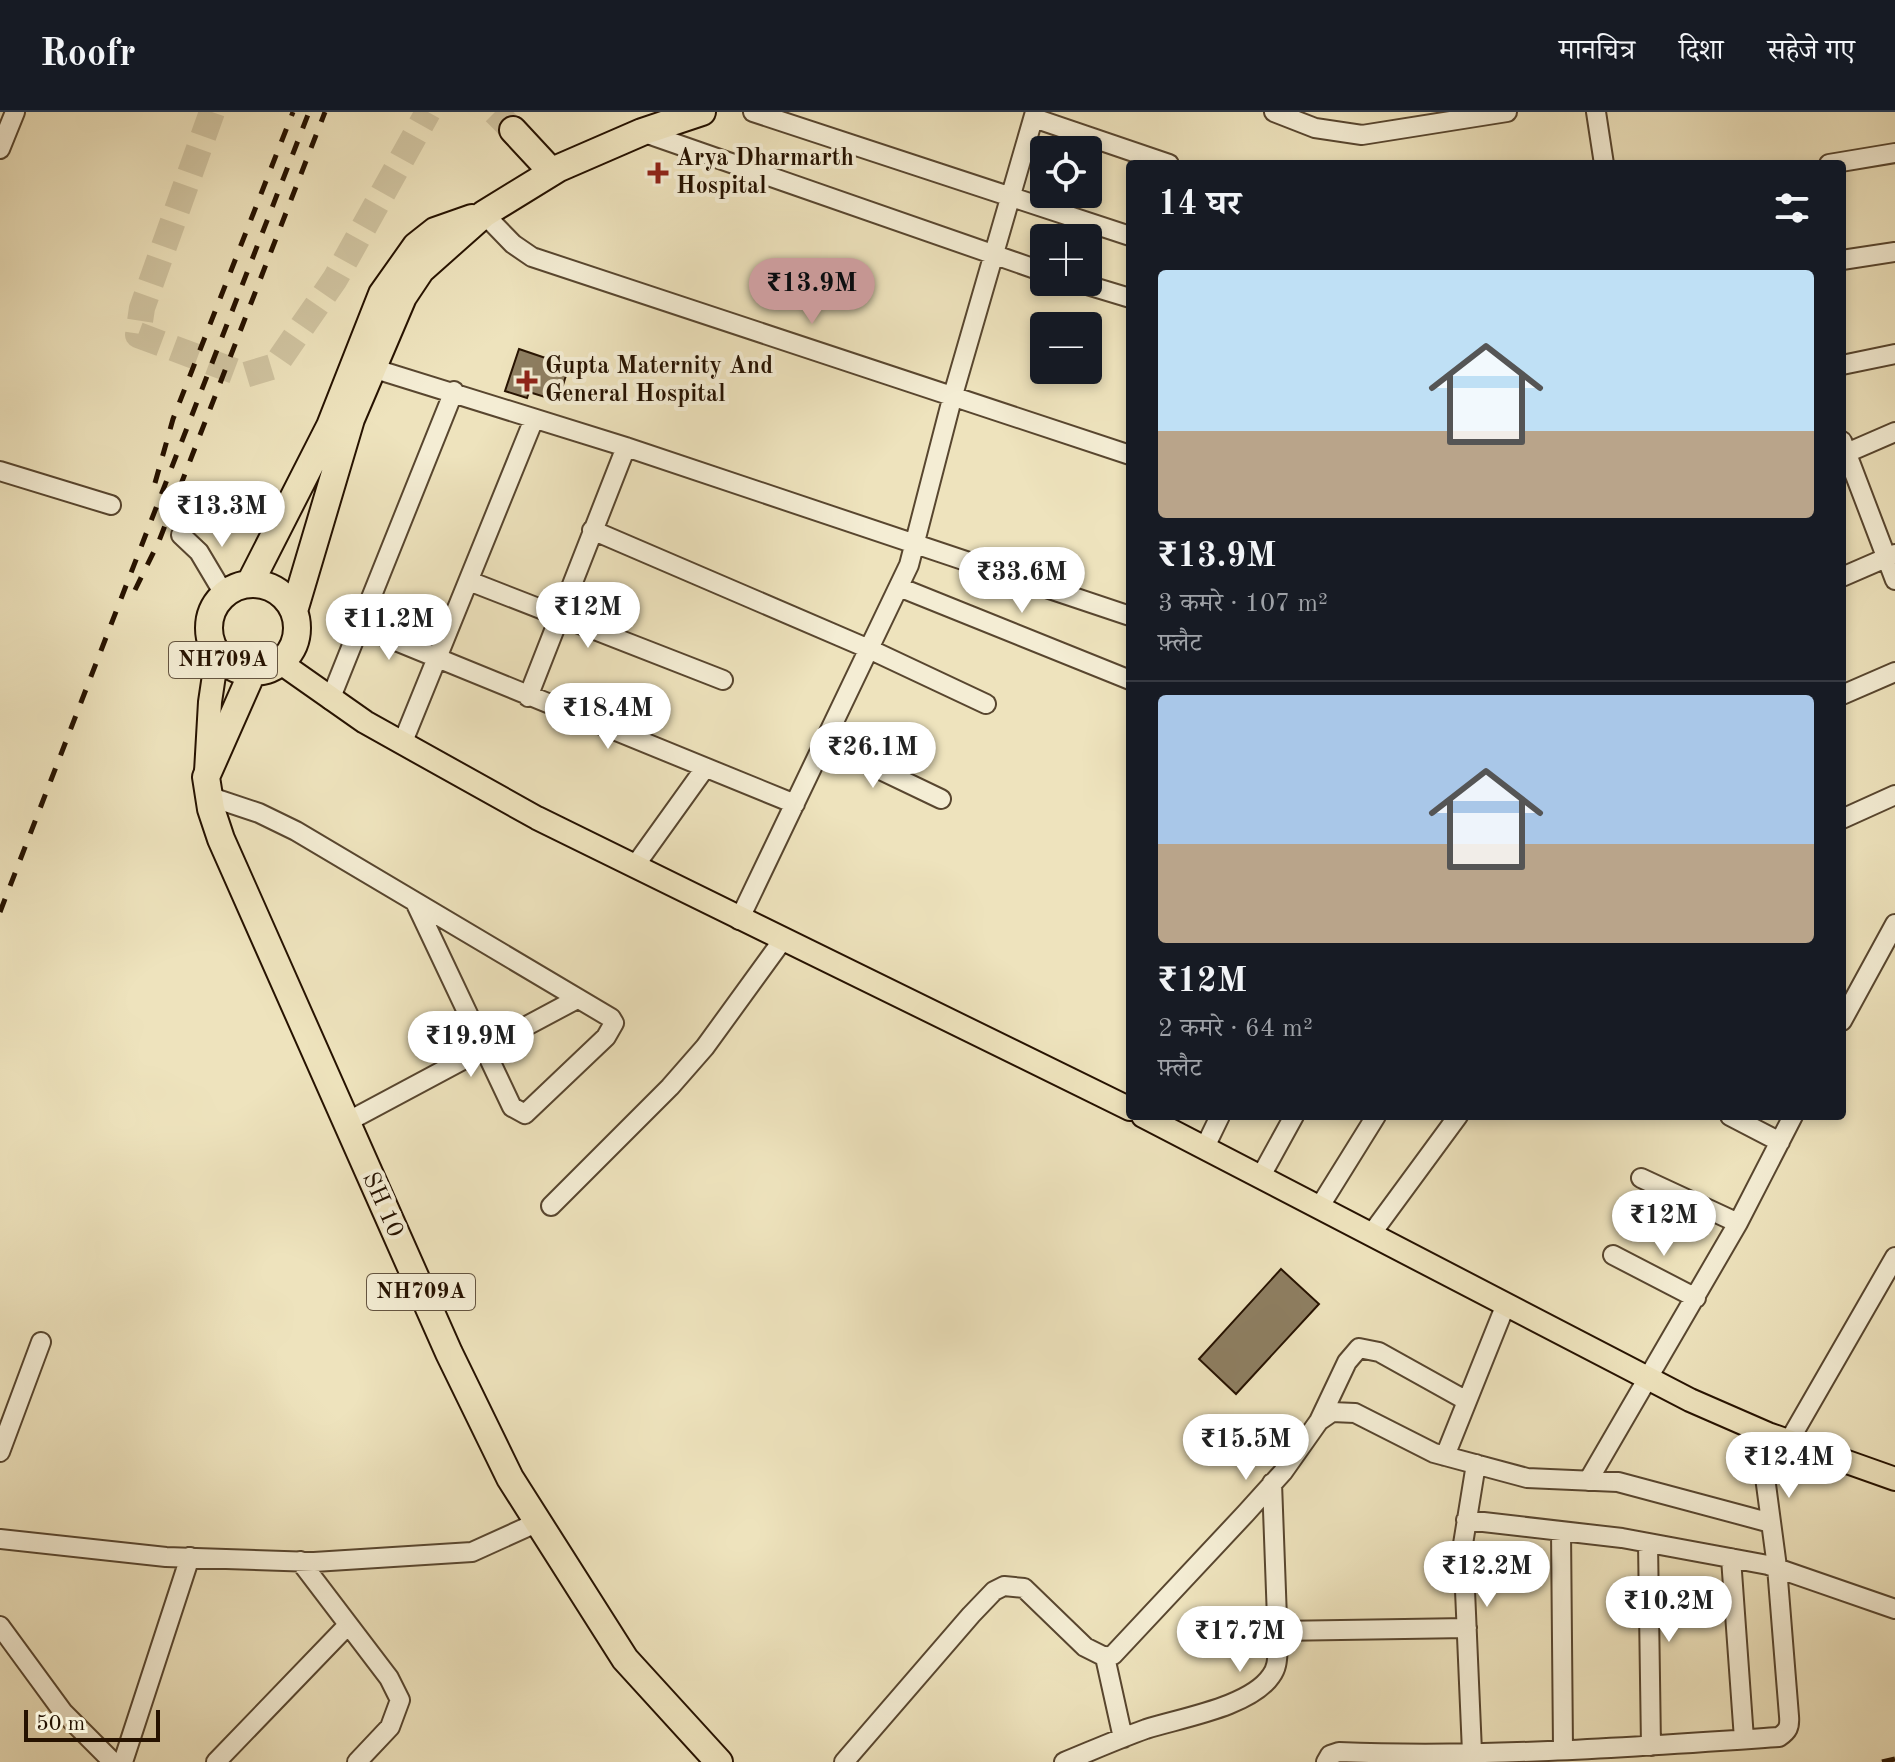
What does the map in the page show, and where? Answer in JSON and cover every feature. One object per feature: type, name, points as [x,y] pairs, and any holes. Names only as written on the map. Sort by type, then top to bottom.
[{"type":"highway","name":"NH709A","points":[[294,611],[343,444],[403,297],[421,270],[484,214],[552,172],[642,132],[702,112]]},
{"type":"highway","points":[[513,130],[552,172]]},
{"type":"highway","name":"NH709A","points":[[224,594],[212,609],[208,630],[217,655],[235,669],[252,673],[269,670],[281,663],[294,645],[298,627],[294,611],[283,595],[270,586],[250,583],[309,474],[382,294],[399,266],[416,246],[435,231],[484,214]]},
{"type":"highway","points":[[224,594],[250,583]]},
{"type":"highway","name":"NH709A","points":[[207,786],[252,673]]},
{"type":"highway","name":"SH 10","points":[[207,786],[221,839],[345,1123],[449,1353],[510,1478],[625,1659],[719,1762]]},
{"type":"main road","name":"SH 10","points":[[207,786],[207,728],[217,655]]},
{"type":"main road","name":"NH709A","points":[[281,663],[330,700],[402,744],[537,818],[782,941],[1126,1106]]},
{"type":"main road","name":"NH709A","points":[[1154,1120],[1650,1380],[1768,1434],[1895,1479]]},
{"type":"street","points":[[0,149],[15,112]]},
{"type":"street","points":[[753,112],[1126,235]]},
{"type":"street","points":[[1274,112],[1315,128],[1362,135],[1507,112]]},
{"type":"street","points":[[1596,112],[1603,160]]},
{"type":"street","points":[[739,920],[899,587],[916,544],[953,395],[1034,115],[1158,160]]},
{"type":"street","points":[[642,132],[1030,268]]},
{"type":"street","points":[[1846,161],[1895,153]]},
{"type":"street","points":[[484,214],[513,244],[532,257],[1126,454]]},
{"type":"street","points":[[1846,259],[1895,252]]},
{"type":"street","points":[[1102,290],[1126,297]]},
{"type":"street","points":[[1846,364],[1895,354]]},
{"type":"street","points":[[372,368],[626,447],[1126,615]]},
{"type":"street","points":[[330,700],[454,391]]},
{"type":"street","points":[[402,744],[534,419]]},
{"type":"street","points":[[1846,449],[1895,432]]},
{"type":"street","points":[[528,697],[626,447]]},
{"type":"street","points":[[1846,455],[1891,556],[1895,580]]},
{"type":"street","points":[[0,471],[111,505]]},
{"type":"street","points":[[592,530],[869,649],[986,704]]},
{"type":"street","points":[[181,535],[199,552],[224,594]]},
{"type":"street","points":[[1846,575],[1891,556]]},
{"type":"street","points":[[469,581],[723,680]]},
{"type":"street","points":[[899,587],[1126,678]]},
{"type":"street","points":[[359,626],[795,804]]},
{"type":"street","points":[[1846,693],[1895,672]]},
{"type":"street","points":[[824,743],[941,799]]},
{"type":"street","points":[[634,867],[705,768]]},
{"type":"street","points":[[207,786],[296,831],[611,1018],[614,1023],[612,1029],[525,1114],[512,1107],[415,902]]},
{"type":"street","points":[[1846,817],[1895,795]]},
{"type":"street","points":[[1846,1009],[1895,924]]},
{"type":"street","points":[[551,1206],[670,1087],[705,1047],[782,941]]},
{"type":"street","points":[[345,1123],[577,999]]},
{"type":"street","points":[[1205,1147],[1218,1120]]},
{"type":"street","points":[[1261,1176],[1292,1120]]},
{"type":"street","points":[[1320,1206],[1374,1120]]},
{"type":"street","points":[[1372,1233],[1455,1120]]},
{"type":"street","points":[[1738,1120],[1780,1142]]},
{"type":"street","points":[[1588,1481],[1650,1380],[1738,1223],[1791,1120]]},
{"type":"street","points":[[1641,1178],[1738,1223]]},
{"type":"street","points":[[1613,1255],[1696,1298]]},
{"type":"street","points":[[1789,1441],[1894,1261]]},
{"type":"street","points":[[1445,1456],[1506,1304]]},
{"type":"street","points":[[0,1452],[41,1342]]},
{"type":"street","points":[[844,1762],[971,1615],[994,1591],[1004,1586],[1024,1588],[1085,1647],[1105,1657],[1113,1655],[1272,1483],[1319,1421],[1347,1362],[1359,1348],[1379,1352],[1467,1401]]},
{"type":"street","points":[[1319,1421],[1332,1412],[1355,1413],[1445,1456],[1541,1481],[1618,1482],[1771,1523]]},
{"type":"street","points":[[1326,1762],[1330,1755],[1339,1752],[1400,1754],[1651,1746],[1779,1737],[1790,1725],[1777,1567],[1764,1463],[1768,1434]]},
{"type":"street","points":[[1472,1752],[1463,1544],[1476,1464]]},
{"type":"street","points":[[1064,1762],[1123,1738],[1193,1717],[1265,1684],[1277,1664],[1272,1483]]},
{"type":"street","points":[[1466,1520],[1648,1543],[1777,1567],[1895,1609]]},
{"type":"street","points":[[0,1539],[190,1557],[300,1561],[472,1552],[536,1523]]},
{"type":"street","points":[[1561,1531],[1563,1749]]},
{"type":"street","points":[[1648,1543],[1651,1746]]},
{"type":"street","points":[[123,1762],[190,1557]]},
{"type":"street","points":[[1731,1558],[1744,1739]]},
{"type":"street","points":[[300,1561],[389,1678],[400,1700],[390,1727],[357,1762]]},
{"type":"street","points":[[216,1762],[348,1625]]},
{"type":"street","points":[[0,1626],[63,1712],[113,1762]]},
{"type":"street","points":[[1278,1631],[1467,1628]]},
{"type":"street","points":[[1105,1657],[1123,1738]]},
{"type":"building","points":[[519,349],[569,366],[558,401],[529,392],[527,398],[505,391]]},
{"type":"building","points":[[1281,1269],[1319,1304],[1236,1394],[1199,1359]]},
{"type":"tunnel","points":[[212,112],[142,308],[138,335],[245,375],[275,366],[335,279],[428,112]]},
{"type":"tunnel","points":[[495,112],[513,130]]},
{"type":"railway","points":[[155,483],[173,419],[293,112]]},
{"type":"railway","points":[[0,912],[309,112]]},
{"type":"railway","points":[[135,590],[159,541],[325,112]]},
{"type":"railway","points":[[1882,1762],[1895,1759]]},
{"type":"place","name":"Arya Dharmarth Hospital","points":[[658,173]]},
{"type":"place","name":"Gupta Maternity And General Hospital","points":[[527,381]]}]
